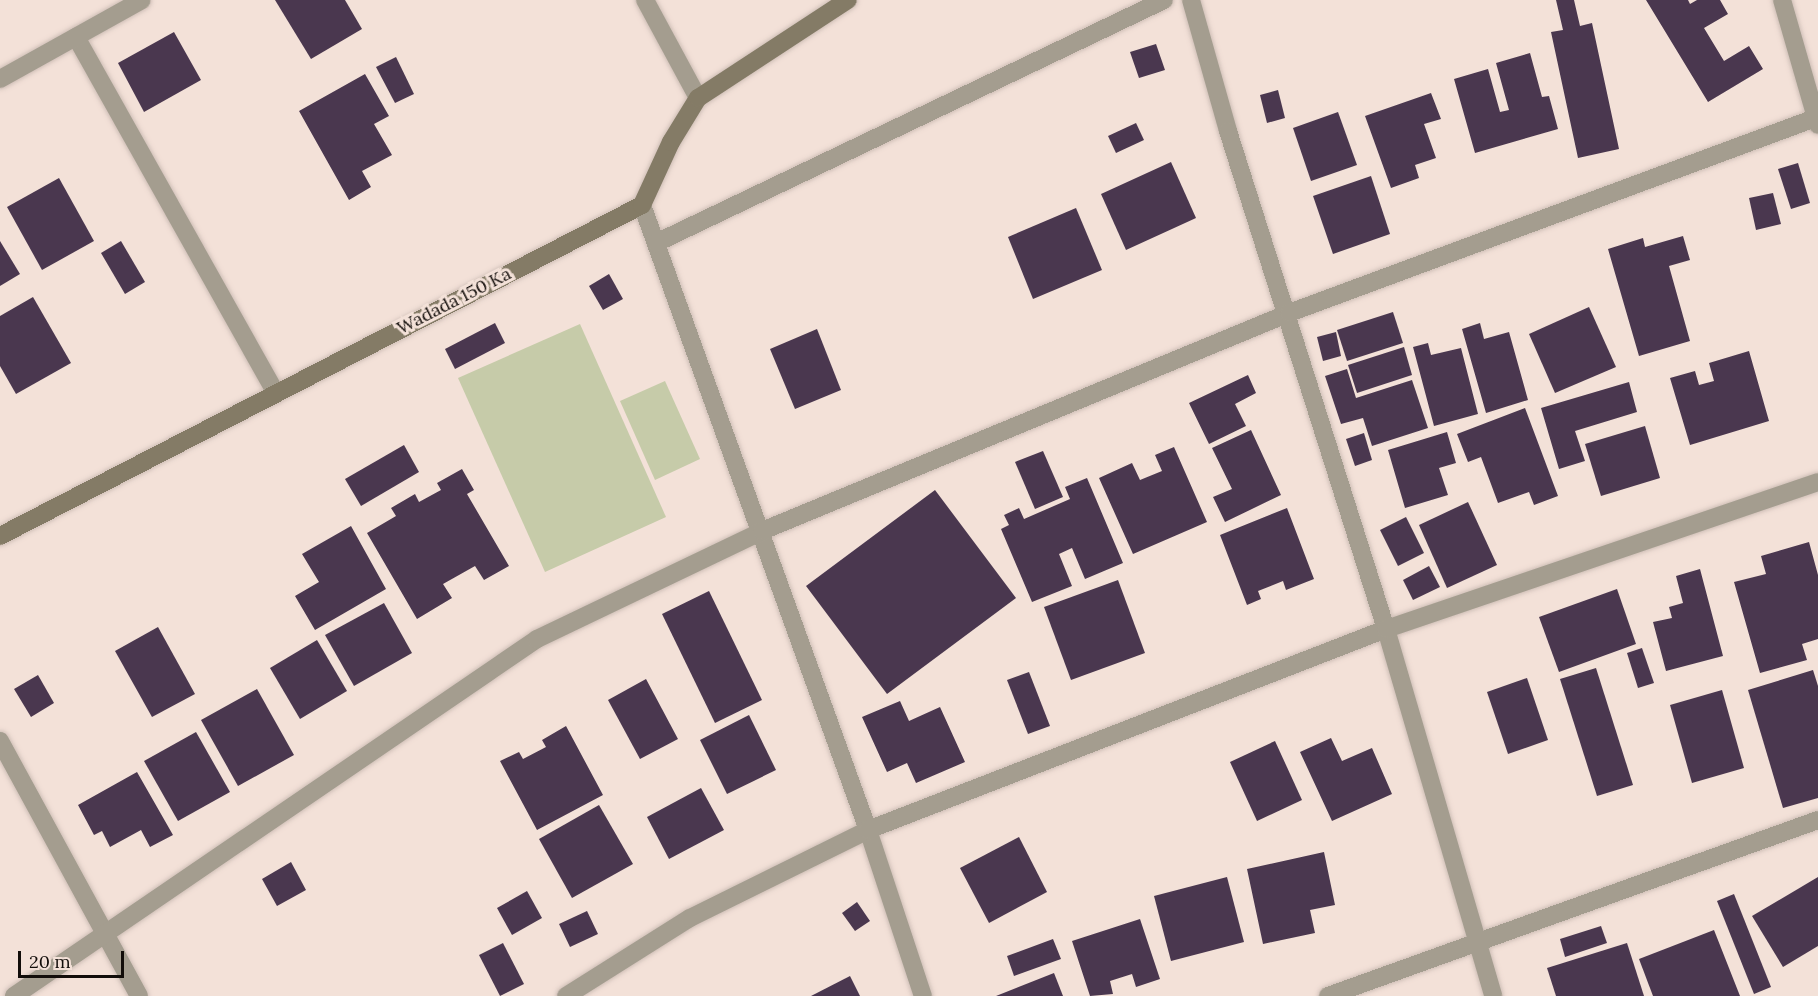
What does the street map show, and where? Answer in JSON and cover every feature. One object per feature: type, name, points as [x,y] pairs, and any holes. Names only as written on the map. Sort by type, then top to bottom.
[{"type":"street","points":[[0,79],[142,0]]},
{"type":"street","points":[[645,0],[698,98]]},
{"type":"street","points":[[848,0],[698,98],[671,142],[642,205],[762,531],[868,830],[923,996]]},
{"type":"street","points":[[656,243],[1164,0]]},
{"type":"street","points":[[1191,0],[1228,131],[1289,313],[1386,629],[1493,996]]},
{"type":"street","points":[[14,996],[537,639],[762,531],[1289,313],[1817,120],[1782,0]]},
{"type":"street","points":[[76,37],[276,393]]},
{"type":"street","name":"Wadada 150 Ka","points":[[0,536],[642,205]]},
{"type":"street","points":[[566,996],[690,918],[868,830],[1386,629],[1818,482]]},
{"type":"street","points":[[0,741],[139,996]]},
{"type":"street","points":[[1328,996],[1476,940],[1818,820]]},
{"type":"green space","points":[[580,324],[666,517],[545,572],[458,378]]},
{"type":"green space","points":[[665,381],[700,459],[655,480],[620,401]]},
{"type":"building","points":[[275,0],[345,0],[362,29],[311,59]]},
{"type":"building","points":[[1556,0],[1574,0],[1580,26],[1592,23],[1619,149],[1578,158],[1551,32],[1563,30]]},
{"type":"building","points":[[1646,0],[1688,0],[1690,4],[1697,0],[1720,0],[1728,14],[1704,28],[1724,61],[1749,46],[1763,69],[1708,102]]},
{"type":"building","points":[[174,32],[201,80],[144,112],[118,63]]},
{"type":"building","points":[[1156,44],[1165,70],[1139,78],[1130,52]]},
{"type":"building","points":[[1530,53],[1542,97],[1549,96],[1558,129],[1475,153],[1454,79],[1488,69],[1500,112],[1509,110],[1496,63]]},
{"type":"building","points":[[396,57],[414,94],[395,103],[376,67]]},
{"type":"building","points":[[365,74],[389,116],[374,124],[392,155],[362,171],[371,187],[349,200],[299,111]]},
{"type":"building","points":[[1278,90],[1285,118],[1267,123],[1260,95]]},
{"type":"building","points":[[1431,93],[1441,119],[1424,124],[1436,158],[1415,165],[1419,178],[1391,188],[1365,116]]},
{"type":"building","points":[[1338,112],[1357,165],[1311,181],[1293,128]]},
{"type":"building","points":[[1136,123],[1144,140],[1116,153],[1108,136]]},
{"type":"building","points":[[1171,162],[1196,218],[1126,250],[1101,194]]},
{"type":"building","points":[[1798,163],[1810,203],[1791,209],[1778,169]]},
{"type":"building","points":[[1371,176],[1390,234],[1333,254],[1313,196]]},
{"type":"building","points":[[59,178],[94,241],[42,270],[7,207]]},
{"type":"building","points":[[1773,193],[1781,224],[1756,230],[1749,198]]},
{"type":"building","points":[[1076,208],[1102,270],[1033,299],[1008,237]]},
{"type":"building","points":[[1683,236],[1690,260],[1669,266],[1690,341],[1639,356],[1608,249],[1643,238],[1645,247]]},
{"type":"building","points":[[0,241],[20,274],[0,286]]},
{"type":"building","points":[[121,241],[145,282],[125,294],[101,253]]},
{"type":"building","points":[[609,274],[623,299],[603,310],[589,286]]},
{"type":"building","points":[[33,297],[71,363],[16,394],[0,366],[0,316]]},
{"type":"building","points":[[1589,307],[1616,367],[1555,393],[1529,334]]},
{"type":"building","points":[[1393,312],[1403,343],[1347,361],[1337,330]]},
{"type":"building","points":[[495,323],[505,343],[455,369],[445,349]]},
{"type":"building","points":[[1480,323],[1484,339],[1509,332],[1528,400],[1486,413],[1462,329]]},
{"type":"building","points":[[817,329],[841,390],[795,409],[770,349]]},
{"type":"building","points":[[1336,332],[1341,356],[1323,361],[1317,337]]},
{"type":"building","points":[[1428,343],[1431,355],[1461,348],[1478,414],[1434,426],[1413,347]]},
{"type":"building","points":[[1404,347],[1412,375],[1357,393],[1348,365]]},
{"type":"building","points":[[1749,351],[1769,421],[1690,445],[1670,378],[1695,371],[1699,385],[1714,381],[1709,363]]},
{"type":"building","points":[[1347,369],[1356,398],[1412,380],[1428,428],[1372,446],[1363,418],[1341,424],[1325,376]]},
{"type":"building","points":[[1248,375],[1256,393],[1235,404],[1246,426],[1209,444],[1189,403]]},
{"type":"building","points":[[1629,382],[1637,412],[1575,431],[1585,461],[1559,469],[1541,408]]},
{"type":"building","points":[[1525,408],[1558,496],[1534,505],[1529,492],[1498,503],[1481,457],[1468,462],[1457,434]]},
{"type":"building","points":[[1645,426],[1660,478],[1601,496],[1585,444]]},
{"type":"building","points":[[1251,430],[1281,495],[1225,522],[1213,497],[1232,489],[1212,448]]},
{"type":"building","points":[[1447,432],[1456,463],[1439,468],[1448,495],[1405,508],[1388,450]]},
{"type":"building","points":[[1364,433],[1372,460],[1355,466],[1346,439]]},
{"type":"building","points":[[404,445],[419,472],[361,506],[345,479]]},
{"type":"building","points":[[1174,447],[1207,522],[1133,554],[1099,478],[1132,463],[1140,480],[1162,471],[1155,455]]},
{"type":"building","points":[[1043,451],[1063,497],[1035,509],[1015,462]]},
{"type":"building","points":[[462,469],[474,490],[467,494],[509,566],[484,580],[475,566],[443,584],[452,598],[417,619],[367,533],[396,516],[391,508],[415,494],[419,502],[441,490],[437,483]]},
{"type":"building","points":[[1087,478],[1123,563],[1085,579],[1072,548],[1059,554],[1072,586],[1032,602],[1001,529],[1009,525],[1004,515],[1019,508],[1024,519],[1070,499],[1065,487]]},
{"type":"building","points":[[935,490],[1016,598],[887,694],[806,586]]},
{"type":"building","points":[[1468,502],[1497,565],[1447,588],[1419,525]]},
{"type":"building","points":[[1287,508],[1314,579],[1286,590],[1283,581],[1258,591],[1261,599],[1247,605],[1220,535]]},
{"type":"building","points":[[1406,517],[1424,553],[1398,566],[1380,530]]},
{"type":"building","points":[[351,526],[386,589],[315,630],[295,596],[319,582],[302,554]]},
{"type":"building","points":[[1809,542],[1818,575],[1818,639],[1802,644],[1807,660],[1760,673],[1734,582],[1766,574],[1761,556]]},
{"type":"building","points":[[1429,566],[1440,587],[1413,600],[1403,580]]},
{"type":"building","points":[[1700,569],[1723,656],[1666,671],[1653,622],[1672,618],[1669,607],[1683,603],[1676,576]]},
{"type":"building","points":[[1118,580],[1145,653],[1071,680],[1044,607]]},
{"type":"building","points":[[1617,589],[1636,644],[1559,672],[1539,617]]},
{"type":"building","points":[[709,591],[762,700],[715,723],[662,614]]},
{"type":"building","points":[[384,603],[412,653],[354,686],[325,635]]},
{"type":"building","points":[[158,627],[195,694],[152,717],[115,651]]},
{"type":"building","points":[[317,640],[347,691],[300,719],[270,668]]},
{"type":"building","points":[[1642,648],[1654,683],[1638,688],[1627,653]]},
{"type":"building","points":[[1596,668],[1633,785],[1597,796],[1560,679]]},
{"type":"building","points":[[1813,670],[1818,686],[1818,798],[1783,808],[1748,690]]},
{"type":"building","points":[[1029,672],[1050,726],[1028,734],[1007,680]]},
{"type":"building","points":[[38,675],[54,703],[31,717],[14,689]]},
{"type":"building","points":[[1527,678],[1548,740],[1508,754],[1487,692]]},
{"type":"building","points":[[646,679],[678,739],[640,759],[608,700]]},
{"type":"building","points":[[257,689],[294,755],[238,786],[201,720]]},
{"type":"building","points":[[1722,690],[1744,768],[1692,783],[1670,705]]},
{"type":"building","points":[[900,701],[909,721],[940,707],[965,762],[916,783],[907,763],[887,772],[862,717]]},
{"type":"building","points":[[749,715],[776,770],[727,794],[700,740]]},
{"type":"building","points":[[566,726],[603,795],[537,830],[500,761],[519,752],[523,759],[546,747],[542,740]]},
{"type":"building","points":[[196,732],[230,792],[178,821],[144,761]]},
{"type":"building","points":[[1331,738],[1342,761],[1372,748],[1392,794],[1332,821],[1300,752]]},
{"type":"building","points":[[1275,741],[1302,800],[1257,821],[1230,762]]},
{"type":"building","points":[[137,772],[173,835],[150,847],[141,830],[110,847],[102,831],[94,835],[78,805]]},
{"type":"building","points":[[701,788],[724,830],[669,859],[647,817]]},
{"type":"building","points":[[599,805],[633,864],[572,898],[539,839]]},
{"type":"building","points":[[1019,837],[1047,892],[989,923],[960,868]]},
{"type":"building","points":[[1324,852],[1335,905],[1310,910],[1315,933],[1263,944],[1247,869]]},
{"type":"building","points":[[291,862],[306,890],[277,906],[262,879]]},
{"type":"building","points":[[1227,877],[1244,942],[1171,961],[1154,896]]},
{"type":"building","points":[[1818,877],[1818,946],[1783,967],[1752,916]]},
{"type":"building","points":[[527,891],[542,918],[512,935],[497,908]]},
{"type":"building","points":[[1734,894],[1771,987],[1754,994],[1717,901]]},
{"type":"building","points":[[857,902],[870,921],[855,931],[842,913]]},
{"type":"building","points":[[587,911],[598,934],[570,947],[559,924]]},
{"type":"building","points":[[1140,919],[1160,979],[1136,987],[1132,974],[1110,981],[1113,994],[1090,996],[1072,941]]},
{"type":"building","points":[[1601,926],[1607,943],[1565,957],[1560,939]]},
{"type":"building","points":[[1714,930],[1740,996],[1653,996],[1639,959]]},
{"type":"building","points":[[1053,939],[1061,959],[1014,976],[1007,956]]},
{"type":"building","points":[[503,943],[524,984],[500,996],[479,955]]},
{"type":"building","points":[[1627,943],[1644,996],[1556,996],[1547,968]]},
{"type":"building","points":[[1054,973],[1063,996],[996,996]]},
{"type":"building","points":[[850,976],[860,996],[811,996]]}]
